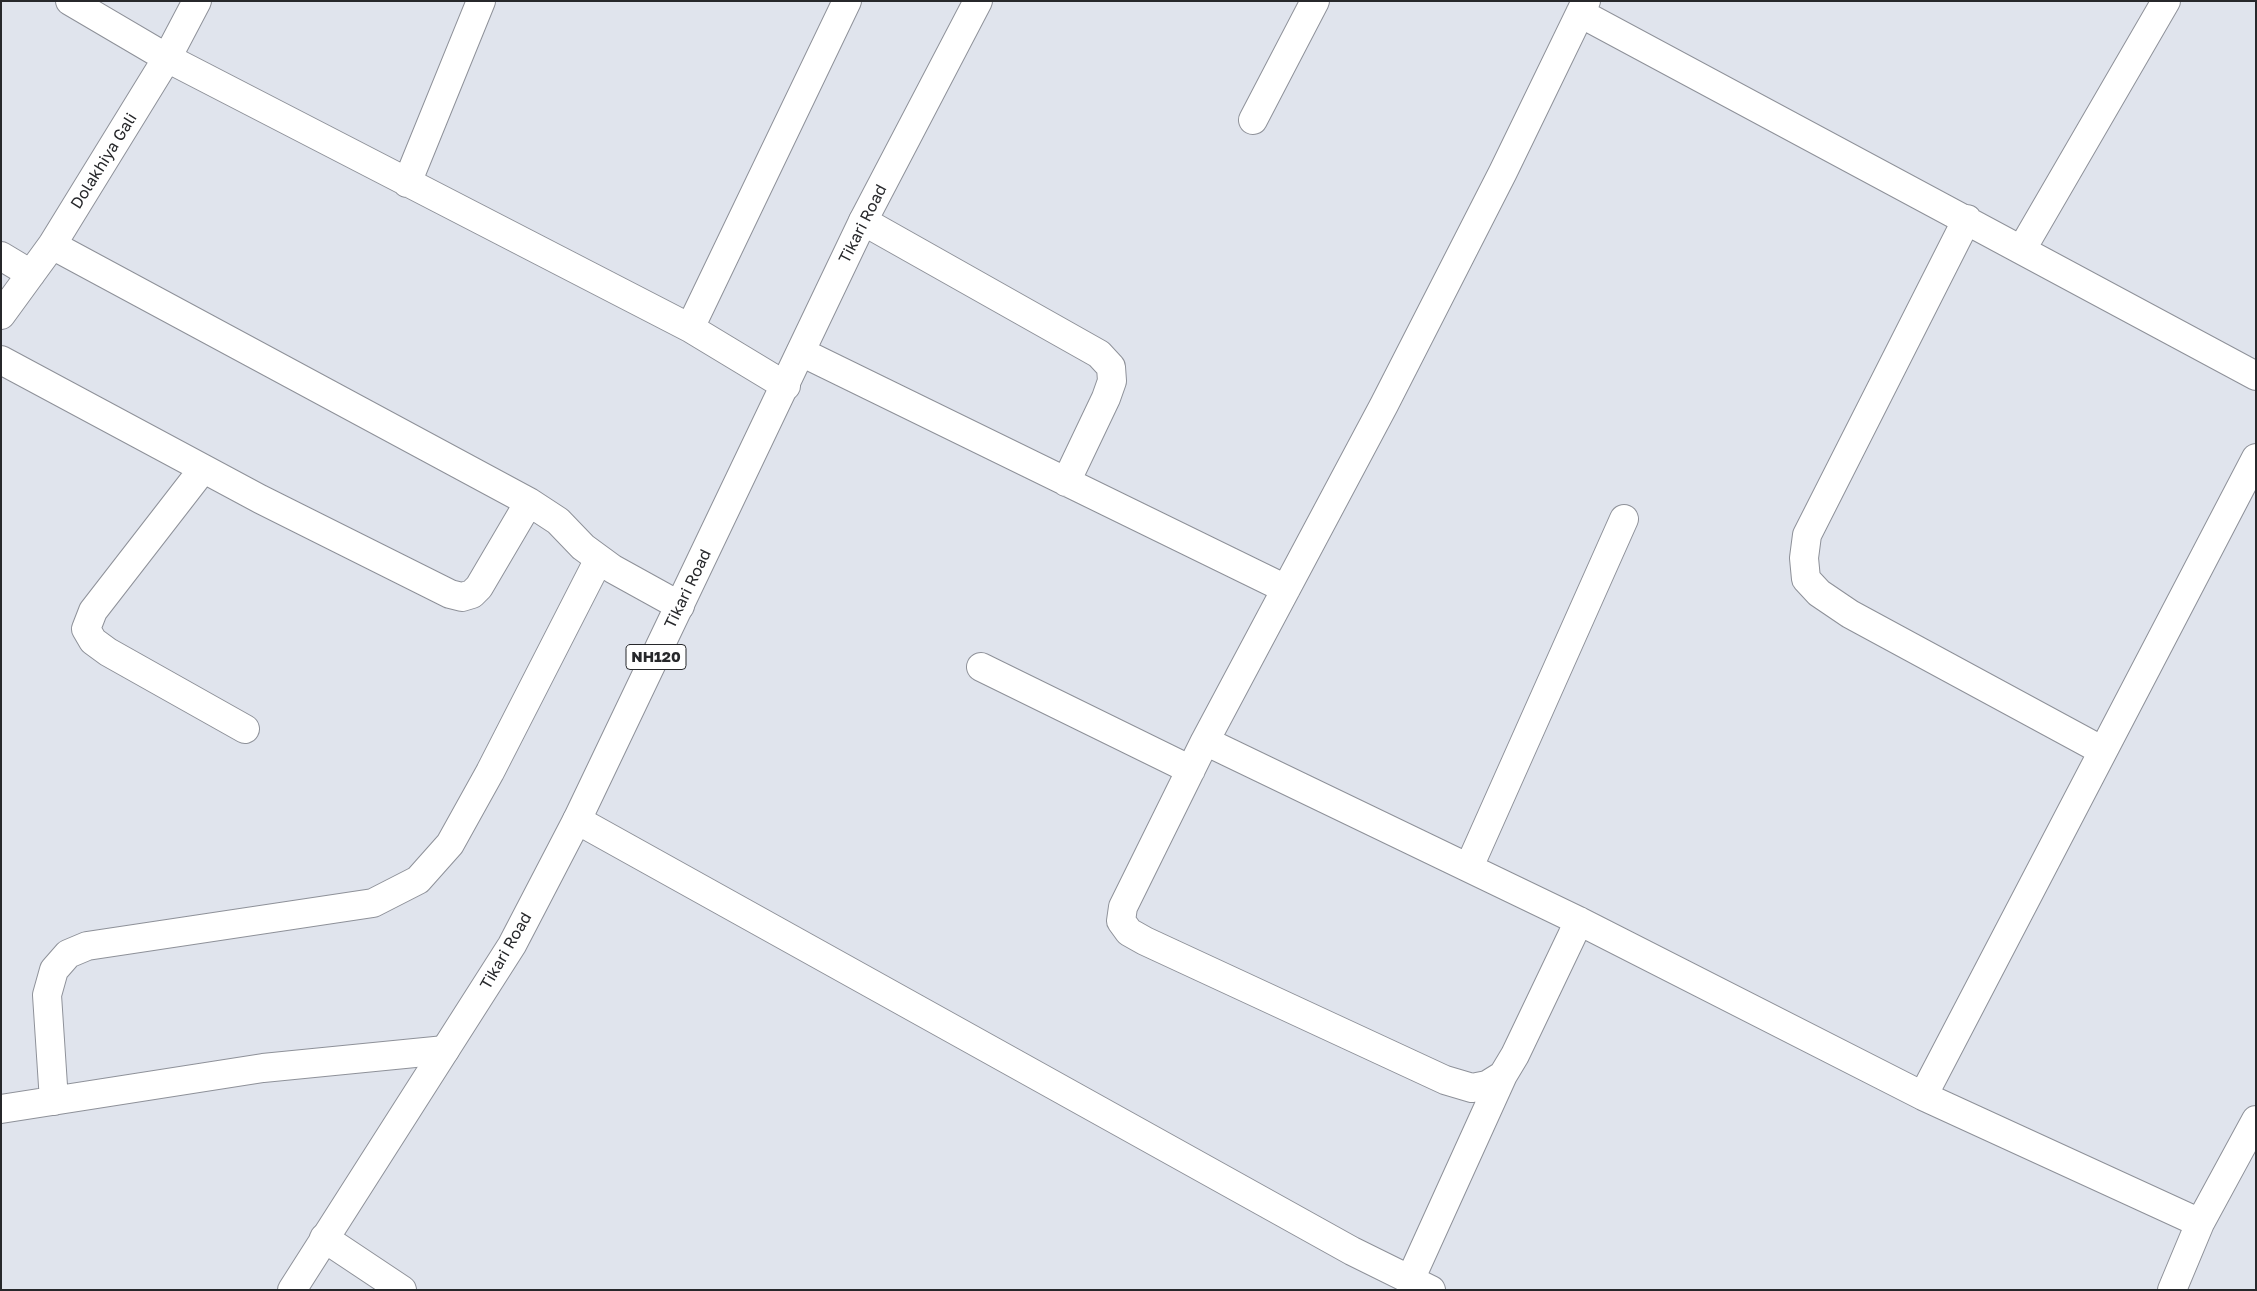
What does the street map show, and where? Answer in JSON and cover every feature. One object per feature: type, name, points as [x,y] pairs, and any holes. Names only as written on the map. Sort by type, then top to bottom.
[{"type":"main road","points":[[70,1],[167,58],[690,328],[786,386]]},
{"type":"main road","name":"Dolakhiya Gali","points":[[1,315],[52,245],[167,58],[197,1]]},
{"type":"main road","points":[[407,183],[481,1]]},
{"type":"main road","points":[[690,328],[847,1]]},
{"type":"main road","name":"Tikari Road","points":[[292,1290],[512,946],[577,820],[864,221],[978,1]]},
{"type":"main road","points":[[1253,120],[1314,1]]},
{"type":"main road","points":[[2022,249],[2166,1]]},
{"type":"main road","points":[[1503,1075],[1487,1084],[1472,1088],[1444,1080],[1129,932],[1122,921],[1123,907],[1190,770],[1494,189],[1583,7],[2256,376]]},
{"type":"main road","points":[[1967,219],[1807,535],[1804,558],[1806,578],[1819,593],[1850,614],[2103,751]]},
{"type":"main road","points":[[864,221],[1099,354],[1111,367],[1112,381],[1106,398],[1066,482]]},
{"type":"main road","points":[[52,245],[529,502],[558,521],[583,547],[599,559],[680,606]]},
{"type":"main road","points":[[1,256],[31,274]]},
{"type":"main road","points":[[801,352],[1286,589]]},
{"type":"main road","points":[[1,360],[203,469],[450,594],[462,597],[472,594],[479,587],[529,502]]},
{"type":"main road","points":[[1923,1096],[2256,458]]},
{"type":"main road","points":[[203,469],[93,612],[86,629],[93,641],[108,652],[245,729]]},
{"type":"main road","points":[[1469,867],[1624,519]]},
{"type":"main road","points":[[54,1101],[47,996],[54,970],[68,954],[87,946],[373,903],[418,880],[450,844],[490,772],[599,559]]},
{"type":"main road","points":[[981,667],[1190,770]]},
{"type":"main road","points":[[1205,741],[1579,921],[1923,1096],[2200,1223]]},
{"type":"main road","points":[[577,820],[1352,1251],[1421,1285],[1503,1075],[1515,1055],[1579,921]]},
{"type":"main road","points":[[1,1109],[262,1068],[445,1050]]},
{"type":"main road","points":[[2172,1290],[2200,1223],[2256,1120]]},
{"type":"main road","points":[[324,1238],[402,1290]]}]
